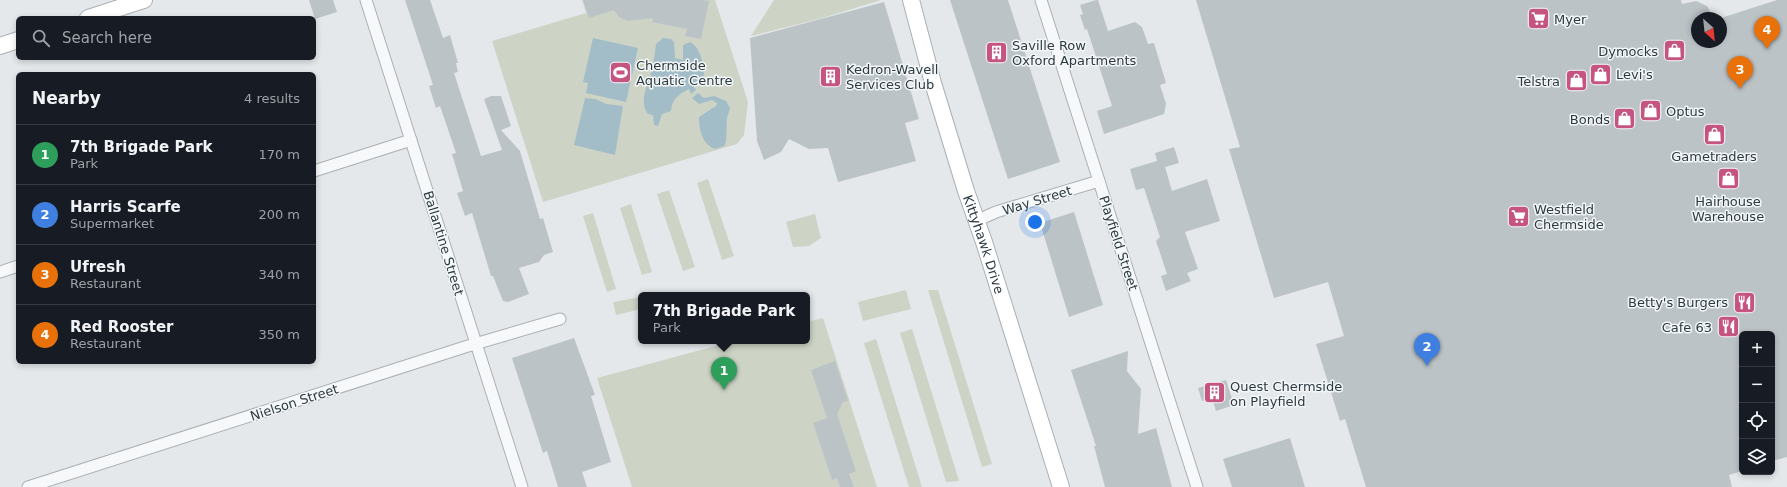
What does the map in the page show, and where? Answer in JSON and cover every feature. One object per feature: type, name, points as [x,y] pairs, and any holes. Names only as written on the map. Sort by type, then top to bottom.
[{"type":"street","points":[[94,16],[144,0]]},
{"type":"street","name":"Ballantine Street","points":[[366,0],[522,487]]},
{"type":"street","name":"Kittyhawk Drive","points":[[911,0],[933,83],[1061,487]]},
{"type":"street","name":"Playfield Street","points":[[1041,0],[1197,487]]},
{"type":"street","points":[[0,46],[16,41]]},
{"type":"street","points":[[316,170],[411,140]]},
{"type":"street","name":"Way Street","points":[[976,221],[996,212],[1099,181]]},
{"type":"street","points":[[0,272],[16,267]]},
{"type":"street","name":"Nielson Street","points":[[28,487],[476,344],[560,319]]},
{"type":"shaded area","name":"Chermside Aquatic Centre","points":[[582,0],[715,0],[748,102],[744,135],[737,144],[543,202],[492,41],[586,13]]},
{"type":"shaded area","points":[[774,0],[881,0],[819,19],[751,36]]},
{"type":"shaded area","points":[[708,179],[734,256],[722,260],[697,183]]},
{"type":"shaded area","points":[[669,190],[695,267],[683,271],[657,194]]},
{"type":"shaded area","points":[[631,204],[652,272],[642,275],[620,208]]},
{"type":"shaded area","points":[[593,213],[616,289],[607,292],[583,216]]},
{"type":"shaded area","points":[[815,214],[821,238],[809,246],[793,247],[786,222]]},
{"type":"shaded area","points":[[906,290],[911,309],[863,321],[858,302]]},
{"type":"shaded area","points":[[928,290],[938,290],[992,464],[982,467]]},
{"type":"shaded area","points":[[638,298],[638,310],[616,315],[613,302]]},
{"type":"shaded area","points":[[823,318],[877,487],[632,487],[597,378],[723,344],[810,344],[810,321]]},
{"type":"shaded area","points":[[912,329],[959,481],[946,482],[900,333]]},
{"type":"shaded area","points":[[876,339],[922,487],[909,487],[864,343]]},
{"type":"water","points":[[593,38],[638,48],[626,102],[586,93],[588,83],[583,82]]},
{"type":"water","points":[[663,38],[671,39],[674,42],[675,58],[683,60],[683,45],[690,42],[694,45],[702,59],[704,76],[703,80],[694,87],[696,90],[691,94],[689,89],[674,100],[671,111],[662,114],[658,126],[654,125],[653,115],[648,114],[645,109],[644,98],[653,66],[656,44]]},
{"type":"water","points":[[698,93],[704,98],[714,96],[726,101],[730,108],[727,118],[726,142],[724,146],[715,149],[707,144],[702,136],[699,117],[716,106],[717,103],[712,100],[699,104],[692,98]]},
{"type":"water","points":[[585,98],[595,99],[606,104],[623,106],[615,155],[574,145]]},
{"type":"building","points":[[309,0],[333,0],[337,12],[316,19],[316,16],[314,16]]},
{"type":"building","points":[[405,0],[430,0],[443,38],[450,35],[458,63],[456,63],[458,72],[454,73],[481,156],[502,150],[484,99],[491,96],[501,96],[511,126],[501,130],[520,151],[540,219],[543,218],[553,252],[544,255],[539,262],[519,268],[529,294],[508,302],[503,301],[493,276],[491,276],[472,213],[465,216],[457,193],[463,191],[452,154],[456,153],[440,106],[436,108],[429,86],[433,85]]},
{"type":"building","points":[[583,0],[709,1],[701,39],[685,36],[687,29],[652,22],[653,18],[627,21],[619,17],[614,10],[589,18]]},
{"type":"building","points":[[950,0],[1008,0],[1060,162],[1008,179]]},
{"type":"building","points":[[1098,0],[1108,31],[1135,22],[1142,27],[1148,44],[1154,43],[1166,83],[1160,85],[1166,104],[1164,114],[1104,134],[1097,111],[1112,106],[1087,29],[1085,30],[1080,15],[1083,14],[1080,5]]},
{"type":"building","name":"Westfield Chermside","points":[[1196,0],[1681,0],[1682,4],[1696,1],[1707,6],[1710,12],[1691,12],[1691,48],[1727,48],[1727,16],[1777,0],[1787,0],[1787,457],[1775,460],[1775,331],[1739,331],[1739,472],[1729,475],[1732,487],[1366,487],[1345,419],[1340,421],[1316,344],[1344,336],[1328,282],[1274,298],[1229,149],[1240,147]]},
{"type":"building","name":"Kedron-Wavell Services Club","points":[[884,2],[919,119],[905,123],[916,161],[838,182],[828,148],[809,149],[789,139],[781,152],[764,160],[757,141],[750,38]]},
{"type":"building","points":[[1174,147],[1179,163],[1165,167],[1172,191],[1207,179],[1220,221],[1185,232],[1198,269],[1187,273],[1191,281],[1166,291],[1161,276],[1167,274],[1156,241],[1160,237],[1144,188],[1136,190],[1130,169],[1157,161],[1155,153]]},
{"type":"building","points":[[1074,212],[1103,305],[1069,317],[1040,223]]},
{"type":"building","points":[[574,338],[595,395],[591,396],[611,462],[582,472],[587,487],[558,487],[547,451],[543,453],[512,358]]},
{"type":"building","points":[[1128,351],[1127,371],[1141,389],[1138,434],[1156,428],[1172,487],[1105,487],[1094,446],[1096,446],[1071,370]]},
{"type":"building","points":[[835,361],[848,401],[843,402],[837,414],[856,471],[849,474],[854,487],[840,487],[837,478],[832,480],[813,423],[827,418],[811,370]]},
{"type":"building","name":"Quest Chermside on Playfield","points":[[1226,380],[1234,405],[1216,411],[1212,398],[1202,401],[1198,388]]},
{"type":"building","points":[[1290,438],[1305,487],[1232,487],[1223,459]]},
{"type":"place","name":"Myer","points":[[1538,19]]},
{"type":"place","name":"Red Rooster","points":[[1767,49]]},
{"type":"place","name":"Dymocks","points":[[1674,51]]},
{"type":"place","name":"Saville Row Oxford Apartments","points":[[996,52]]},
{"type":"place","name":"Chermside Aquatic Centre","points":[[620,72]]},
{"type":"place","name":"Levi's","points":[[1601,74]]},
{"type":"place","name":"Kedron-Wavell Services Club","points":[[830,76]]},
{"type":"place","name":"Telstra","points":[[1576,81]]},
{"type":"place","name":"Ufresh","points":[[1740,89]]},
{"type":"place","name":"Optus","points":[[1651,111]]},
{"type":"place","name":"Bonds","points":[[1625,119]]},
{"type":"place","name":"Gametraders","points":[[1714,134]]},
{"type":"place","name":"Hairhouse Warehouse","points":[[1728,179]]},
{"type":"place","name":"Westfield Chermside","points":[[1518,216]]},
{"type":"place","name":"Betty's Burgers","points":[[1744,302]]},
{"type":"place","name":"Cafe 63","points":[[1728,327]]},
{"type":"place","name":"Harris Scarfe","points":[[1427,366]]},
{"type":"place","name":"7th Brigade Park","points":[[724,390]]},
{"type":"place","name":"Quest Chermside on Playfield","points":[[1215,393]]}]
